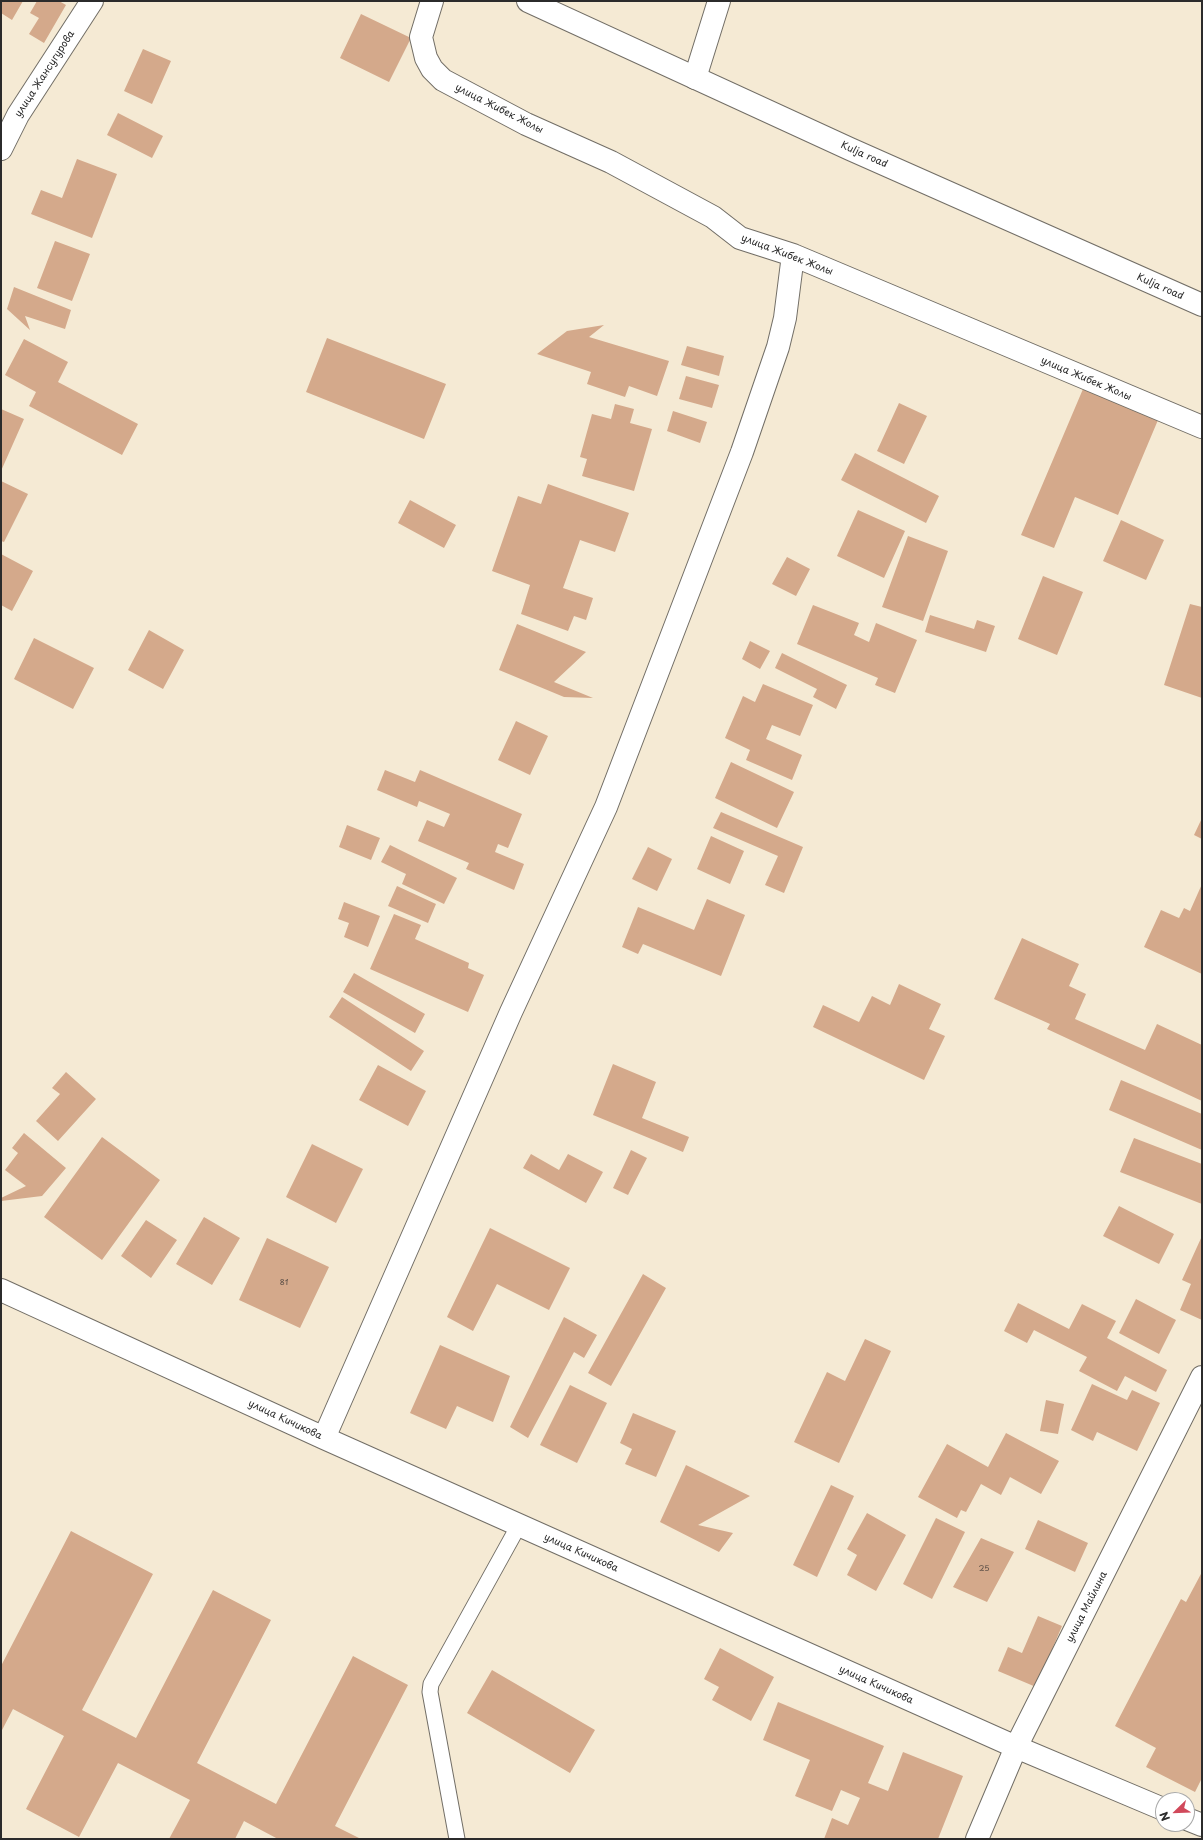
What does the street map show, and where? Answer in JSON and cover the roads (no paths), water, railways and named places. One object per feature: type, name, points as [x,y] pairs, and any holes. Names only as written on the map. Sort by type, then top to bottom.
[{"type":"street","name":"улица Жансугурова","points":[[1,149],[18,115],[92,1]]},
{"type":"street","name":"улица Жибек Жолы","points":[[432,1],[421,37],[426,58],[432,69],[443,80],[526,124],[611,162],[713,217],[740,238],[793,255],[1202,428]]},
{"type":"street","name":"Kulja road","points":[[528,1],[850,149],[1202,305]]},
{"type":"street","points":[[695,78],[719,1]]},
{"type":"street","points":[[324,1438],[511,1012],[606,807],[742,452],[778,347],[785,318],[793,255]]},
{"type":"street","name":"улица Кичикова","points":[[1,1290],[324,1438],[1016,1748],[1155,1806]]},
{"type":"street","name":"улица Майлина","points":[[976,1839],[1016,1748],[1202,1377]]},
{"type":"lane","points":[[457,1839],[430,1692],[431,1684],[519,1525]]}]
